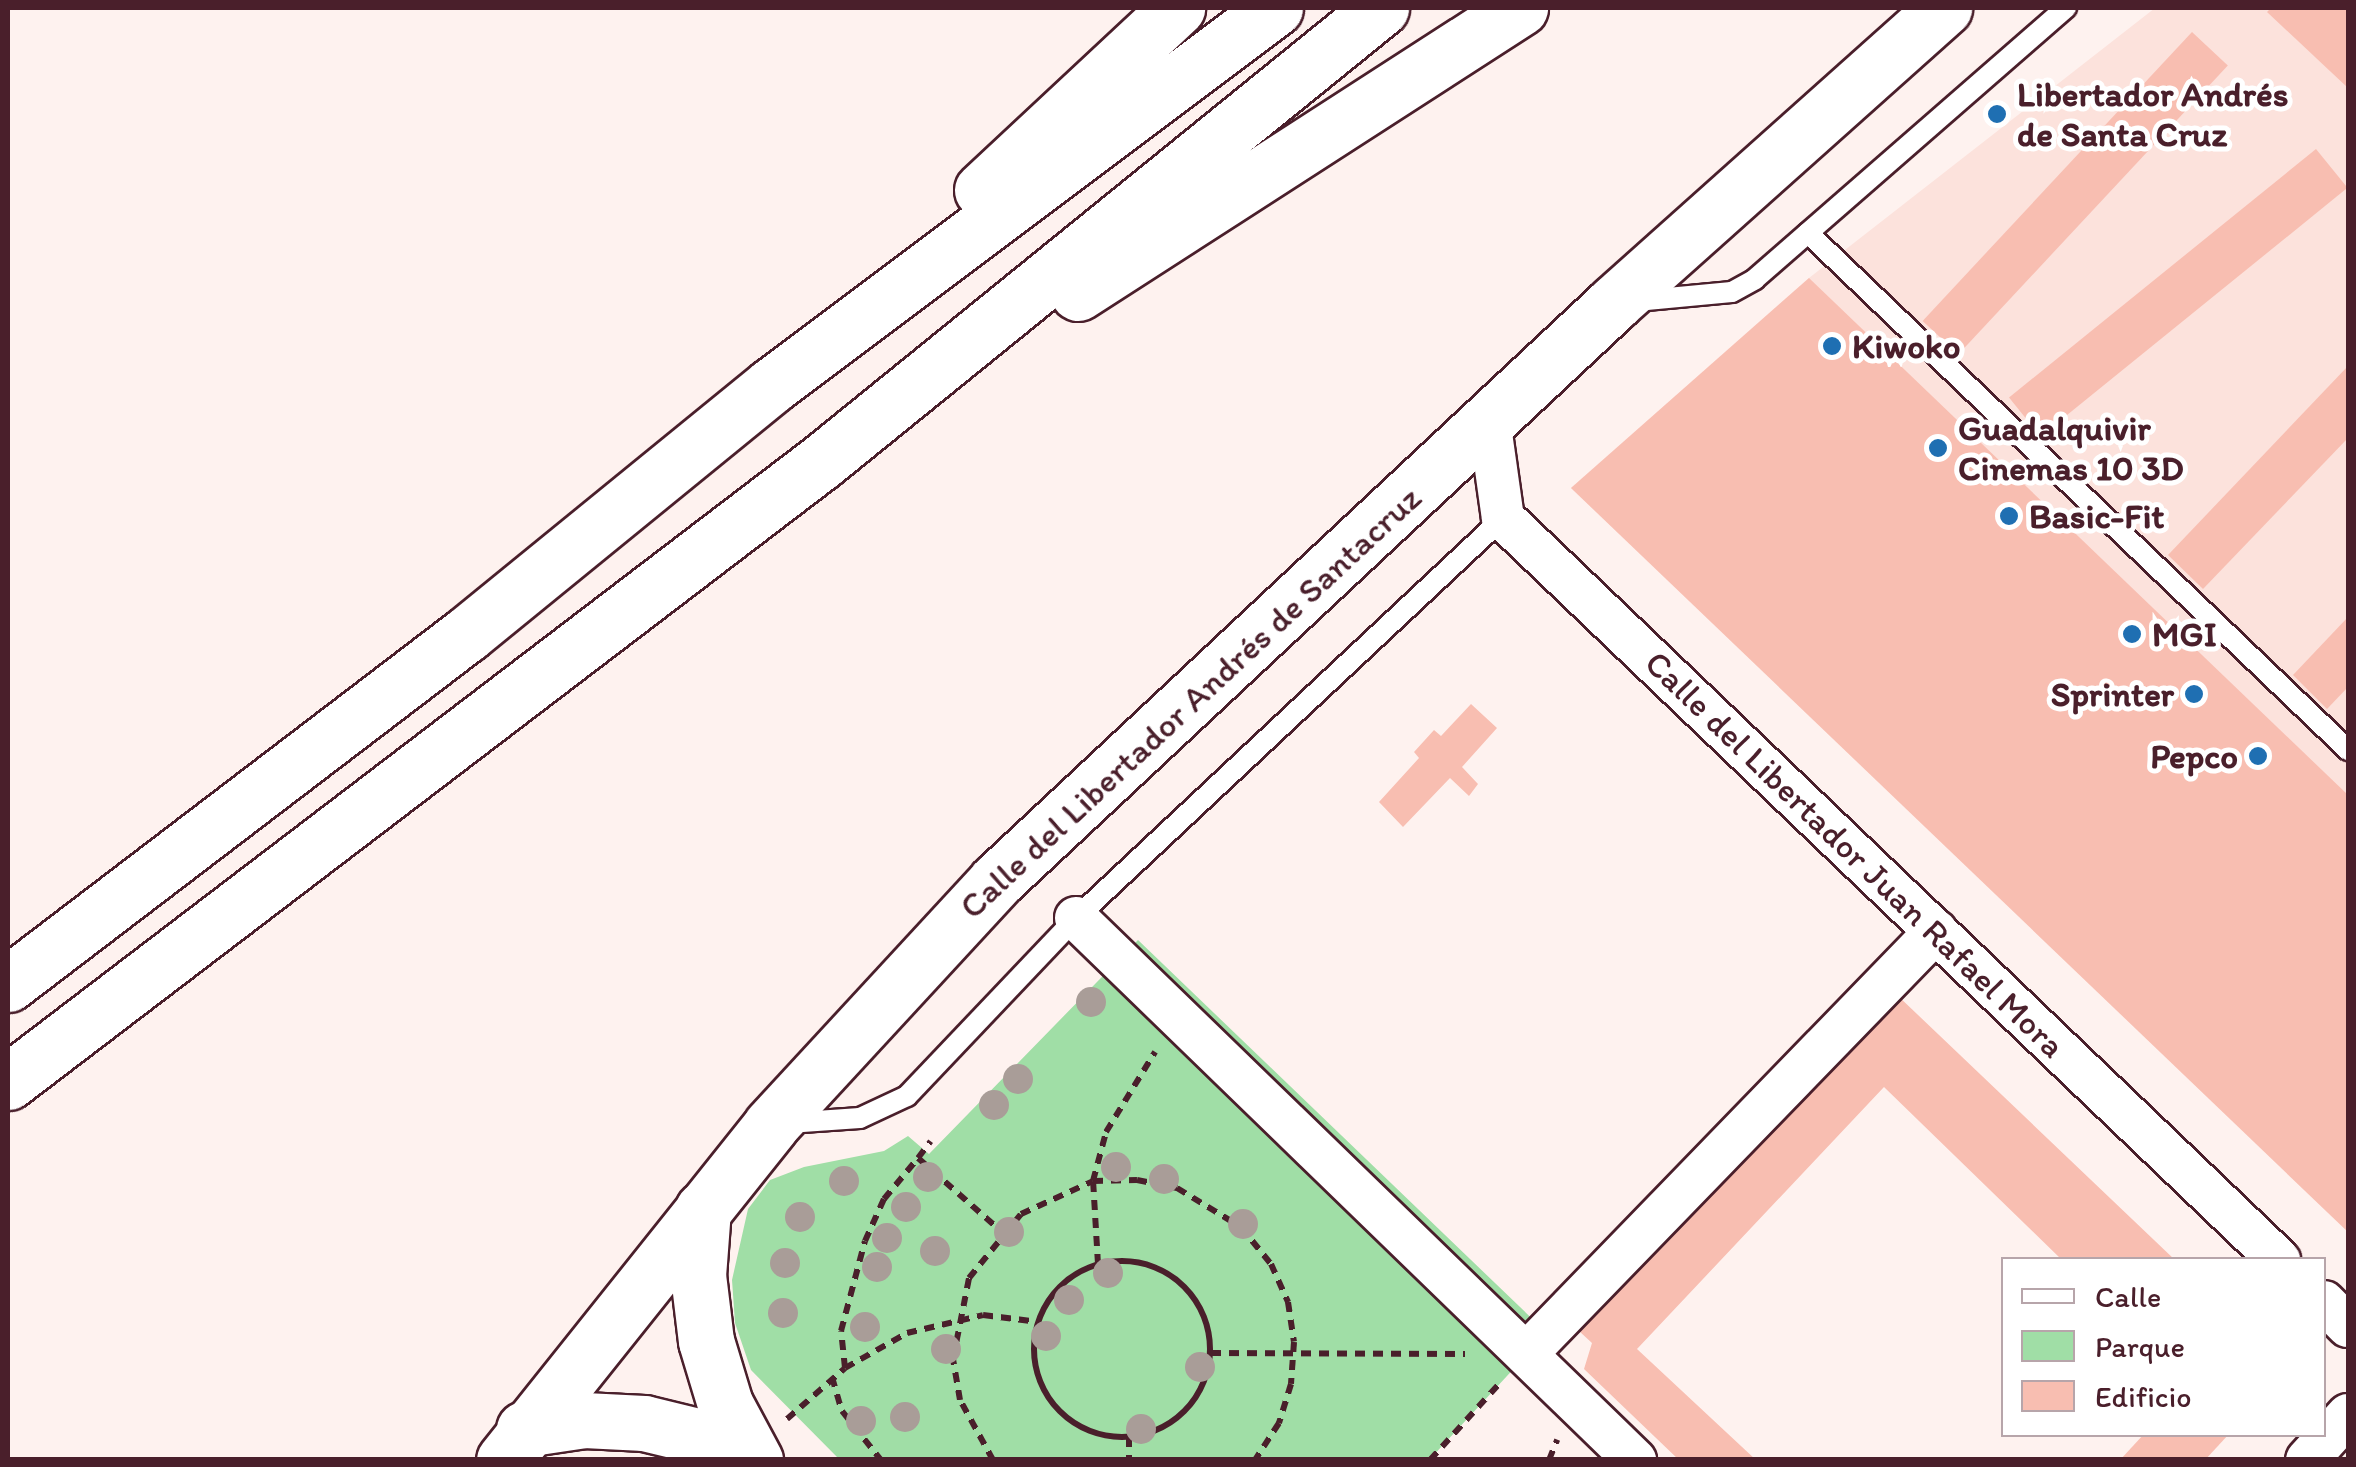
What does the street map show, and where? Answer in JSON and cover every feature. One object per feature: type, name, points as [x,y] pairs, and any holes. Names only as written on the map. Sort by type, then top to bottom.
[{"type":"main road","points":[[771,386],[1177,8]]},
{"type":"main road","points":[[8,984],[467,634],[771,386],[1275,8]]},
{"type":"main road","points":[[8,1082],[821,462],[1381,8]]},
{"type":"main road","points":[[821,462],[1520,8]]},
{"type":"main road","name":"Calle del Libertador Andrés de Santacruz","points":[[514,1444],[771,1124],[996,881],[1614,303],[1944,8]]},
{"type":"main road","points":[[703,1209],[698,1275],[706,1341],[725,1404],[763,1446]]},
{"type":"main road","points":[[514,1444],[584,1420],[644,1423],[763,1446]]},
{"type":"street","points":[[1489,419],[1503,518]]},
{"type":"street","name":"Calle del Libertador Juan Rafael Mora","points":[[1503,518],[2276,1257]]},
{"type":"street","points":[[1076,918],[1635,1460]]},
{"type":"street","points":[[1526,1354],[1936,932]]},
{"type":"street","points":[[2326,1304],[2348,1326]]},
{"type":"street","points":[[2307,1460],[2348,1415]]},
{"type":"lane","points":[[1614,303],[1732,292],[1808,232],[2066,8]]},
{"type":"lane","points":[[1808,232],[2348,750]]},
{"type":"lane","points":[[771,1124],[860,1118],[907,1096],[1076,918],[1503,518]]},
{"type":"path","points":[[1098,1264],[1092,1181],[1106,1132],[1129,1086],[1180,1018]]},
{"type":"path","points":[[845,1368],[841,1332],[858,1260],[884,1199],[931,1141]]},
{"type":"path","points":[[918,1158],[1002,1232]]},
{"type":"path","points":[[992,1460],[960,1400],[956,1318],[969,1278],[1002,1232],[1056,1194],[1092,1181],[1177,1188],[1241,1227],[1271,1264],[1288,1302],[1293,1353],[1278,1423],[1255,1460]]},
{"type":"path","points":[[1098,1264],[1144,1264],[1172,1275],[1193,1296],[1211,1352],[1191,1405],[1170,1424],[1128,1437],[1088,1432],[1046,1395],[1036,1368],[1039,1322],[1061,1285],[1098,1264]]},
{"type":"path","points":[[763,1446],[832,1377],[907,1333],[956,1318],[1039,1322]]},
{"type":"path","points":[[1211,1352],[1526,1354]]},
{"type":"path","points":[[1430,1460],[1526,1354]]},
{"type":"path","points":[[832,1377],[842,1412],[881,1460]]},
{"type":"path","points":[[1128,1437],[1130,1460]]},
{"type":"shaded area","points":[[2155,8],[2348,8],[2348,1232],[1571,488],[1809,278]]},
{"type":"green space","points":[[1138,940],[1547,1333],[1430,1459],[839,1459],[751,1370],[735,1323],[732,1280],[748,1209],[770,1180],[804,1167],[884,1151],[908,1136],[929,1154]]},
{"type":"building","points":[[2271,8],[2348,8],[2348,88],[2267,12]]},
{"type":"building","points":[[2192,32],[2228,65],[1958,354],[1923,321]]},
{"type":"building","points":[[2316,149],[2347,188],[2040,436],[2009,398]]},
{"type":"building","points":[[1809,278],[2348,795],[2348,1232],[1571,488]]},
{"type":"building","points":[[2348,366],[2348,438],[2203,589],[2168,555]]},
{"type":"building","points":[[2348,617],[2348,687],[2327,709],[2293,675]]},
{"type":"building","points":[[1471,704],[1497,728],[1462,767],[1478,784],[1469,796],[1450,778],[1403,827],[1379,802],[1419,758],[1414,752],[1434,730],[1441,736]]},
{"type":"building","points":[[1896,994],[2172,1257],[2059,1257],[1884,1087],[1637,1349],[1756,1460],[1679,1460],[1584,1369],[1592,1343],[1579,1331]]},
{"type":"building","points":[[2141,1437],[2226,1437],[2205,1460],[2120,1460]]},
{"type":"place","name":"Libertador Andrés de Santa Cruz","points":[[1997,114]]},
{"type":"place","name":"Kiwoko","points":[[1832,346]]},
{"type":"place","name":"Guadalquivir Cinemas 10 3D","points":[[1938,448]]},
{"type":"place","name":"Basic-Fit","points":[[2009,516]]},
{"type":"place","name":"MGI","points":[[2132,634]]},
{"type":"place","name":"Sprinter","points":[[2194,694]]},
{"type":"place","name":"Pepco","points":[[2258,756]]}]
